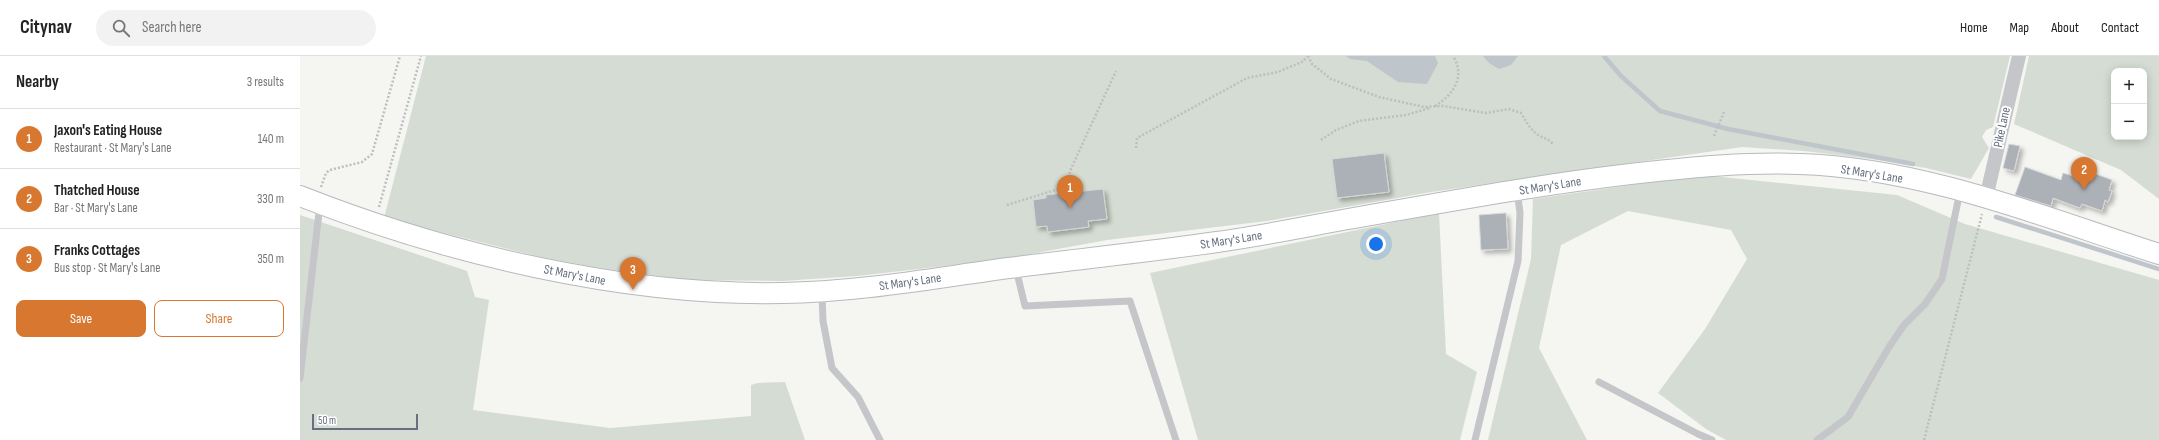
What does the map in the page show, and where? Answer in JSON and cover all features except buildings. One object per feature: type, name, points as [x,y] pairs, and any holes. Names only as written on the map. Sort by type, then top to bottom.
[{"type":"main road","name":"St Mary's Lane","points":[[312,201],[373,223],[472,251],[545,268],[607,280],[686,289],[782,293],[822,291],[1218,242],[1586,179],[1743,164],[1804,164],[1867,170],[1931,183],[1986,198],[2159,254]]},
{"type":"street","name":"Pike Lane","points":[[1986,198],[2019,56]]},
{"type":"lane","points":[[1476,440],[1518,261],[1520,212],[1517,190]]},
{"type":"lane","points":[[1817,440],[1848,417],[1889,347],[1904,325],[1925,304],[1942,279],[1956,220],[1960,191]]},
{"type":"lane","points":[[300,378],[312,201]]},
{"type":"lane","points":[[1015,267],[1025,306],[1130,301],[1176,440]]},
{"type":"lane","points":[[822,291],[823,321],[832,368],[858,397],[880,440]]},
{"type":"lane","points":[[1599,382],[1712,440]]},
{"type":"path","points":[[312,201],[330,170],[362,162],[372,154],[400,56]]},
{"type":"path","points":[[373,223],[421,56]]},
{"type":"path","points":[[1136,148],[1137,138],[1247,78],[1278,72],[1304,61],[1307,56],[1312,64],[1331,79],[1379,97],[1424,107],[1486,113],[1509,109],[1521,113],[1530,128],[1538,135],[1549,139],[1553,144]]},
{"type":"path","points":[[1321,140],[1336,130],[1359,121],[1406,115],[1433,107],[1447,98],[1458,83],[1458,64],[1453,56]]},
{"type":"path","points":[[1007,205],[1068,186],[1070,171],[1116,71]]},
{"type":"path","points":[[1714,136],[1724,112]]},
{"type":"path","points":[[1924,440],[1986,198]]},
{"type":"shaded area","points":[[426,56],[2010,56],[1993,127],[1986,130],[1982,137],[1989,148],[1971,179],[1926,168],[1871,159],[1804,151],[1742,147],[1431,192],[1267,221],[1107,240],[998,260],[857,276],[782,281],[687,280],[593,267],[536,256],[384,218]]},
{"type":"shaded area","points":[[1346,56],[1435,56],[1438,63],[1427,84],[1398,82],[1367,61],[1350,59]]},
{"type":"shaded area","points":[[1483,56],[1518,56],[1511,65],[1499,69],[1489,63]]},
{"type":"shaded area","points":[[2029,56],[2159,56],[2159,199],[2121,170],[2014,124]]},
{"type":"shaded area","points":[[1702,175],[1897,195],[1965,224],[2159,280],[2159,440],[1726,440],[1706,429],[1658,393],[1705,329],[1747,259],[1731,230],[1628,211],[1561,245],[1539,348],[1587,440],[1488,440],[1531,259],[1533,199]]},
{"type":"shaded area","points":[[1439,213],[1446,354],[1477,372],[1460,440],[1198,440],[1150,273]]},
{"type":"shaded area","points":[[300,215],[467,271],[475,297],[489,300],[473,410],[610,428],[751,416],[751,385],[758,383],[785,382],[805,440],[300,440]]},
{"type":"waterway","points":[[1604,56],[1621,76],[1660,111],[1728,129],[1913,164]]},
{"type":"waterway","points":[[1996,217],[2159,269]]},
{"type":"place","name":"Thatched House","points":[[2084,190]]},
{"type":"place","name":"Jaxon's Eating House","points":[[1070,208]]},
{"type":"place","name":"Franks Cottages","points":[[633,290]]}]
